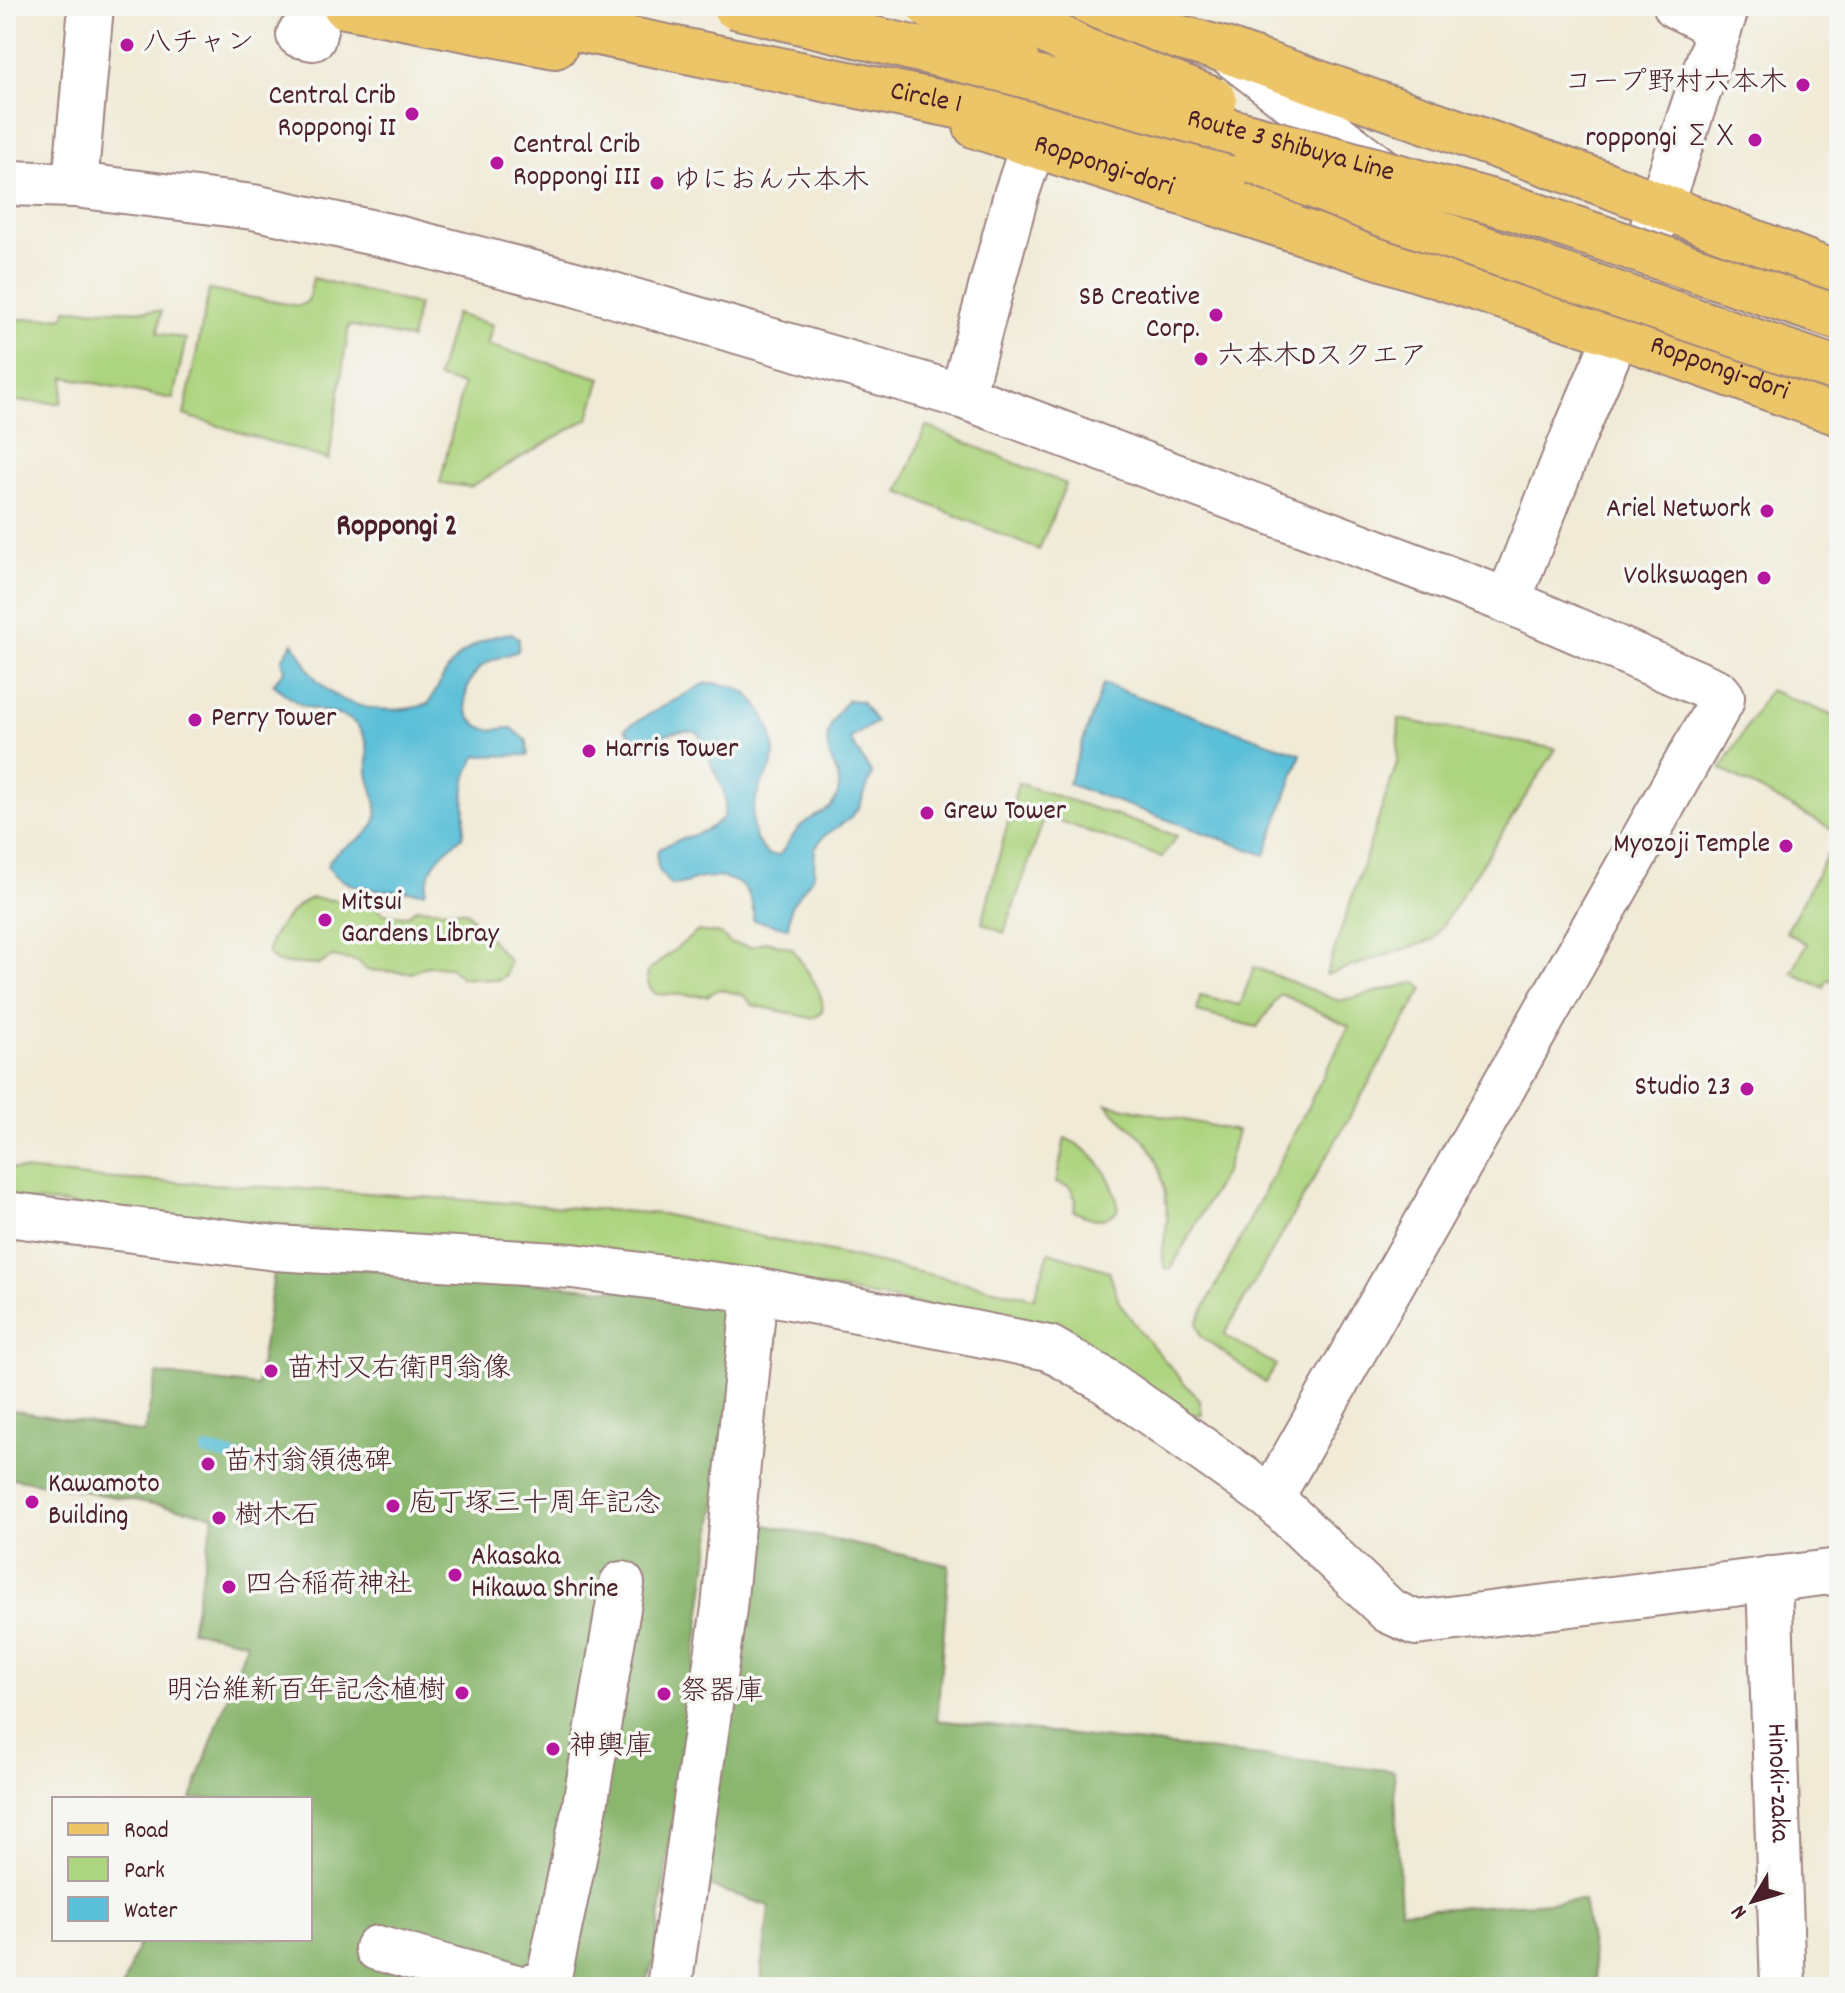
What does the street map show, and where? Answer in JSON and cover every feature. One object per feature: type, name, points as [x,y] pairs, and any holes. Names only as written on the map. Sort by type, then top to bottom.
[{"type":"main road","name":"Roppongi-dori","points":[[345,6],[976,126],[1617,334],[1839,413]]},
{"type":"main road","name":"Circle 1","points":[[465,6],[1006,116],[1197,160],[1380,213]]},
{"type":"main road","name":"Route 3 Shibuya Line","points":[[734,6],[1005,70],[1511,207],[1839,318]]},
{"type":"main road","points":[[929,6],[1029,65],[1380,213]]},
{"type":"main road","points":[[996,6],[1083,50],[1158,80],[1511,207]]},
{"type":"main road","points":[[1065,6],[1225,50],[1661,205],[1839,275]]},
{"type":"main road","name":"Route 3 Shibuya Line","points":[[1380,213],[1839,370]]},
{"type":"street","points":[[75,185],[91,6]]},
{"type":"street","points":[[1508,601],[1617,334],[1721,21],[1704,20],[1676,6]]},
{"type":"street","points":[[1225,50],[1423,202],[1582,256],[1605,271],[1616,288],[1621,308],[1617,334]]},
{"type":"street","points":[[962,396],[1016,195],[1033,145]]},
{"type":"street","points":[[6,183],[75,185],[253,207],[393,237],[575,284],[962,396],[1508,601],[1718,692],[1721,702],[1271,1498]]},
{"type":"street","points":[[6,1214],[276,1248],[572,1266],[755,1290],[1049,1348],[1104,1380],[1271,1498],[1389,1611],[1416,1623],[1839,1571]]},
{"type":"street","points":[[669,1987],[724,1608],[755,1290]]},
{"type":"street","name":"Hinoki-zaka","points":[[1769,1579],[1783,1987]]},
{"type":"street","points":[[530,1987],[548,1981],[584,1811],[622,1584]]},
{"type":"street","points":[[377,1948],[516,1987]]},
{"type":"green space","points":[[313,278],[418,305],[411,339],[349,325],[329,460],[184,415],[209,290],[299,306],[308,301]]},
{"type":"green space","points":[[66,309],[161,311],[158,333],[186,339],[173,399],[65,377],[61,403],[6,401],[6,320],[64,317]]},
{"type":"green space","points":[[455,314],[493,325],[487,345],[601,378],[589,418],[470,487],[440,483],[463,385],[437,378]]},
{"type":"green space","points":[[926,426],[1066,484],[1039,550],[899,492]]},
{"type":"green space","points":[[1769,690],[1839,718],[1839,833],[1721,769]]},
{"type":"green space","points":[[1399,719],[1556,749],[1433,940],[1326,975],[1397,763]]},
{"type":"green space","points":[[1018,783],[1177,836],[1162,857],[1045,816],[1004,933],[982,923]]},
{"type":"green space","points":[[1839,833],[1839,980],[1827,980],[1824,988],[1792,973],[1807,944],[1786,932]]},
{"type":"green space","points":[[311,898],[373,904],[384,914],[406,916],[417,908],[466,911],[509,961],[506,975],[499,980],[462,978],[450,967],[427,966],[411,973],[366,970],[357,961],[332,957],[319,965],[278,963],[268,954],[272,938],[290,914]]},
{"type":"green space","points":[[698,931],[721,934],[730,943],[752,947],[766,941],[792,948],[821,997],[823,1007],[820,1014],[811,1018],[753,1005],[743,995],[719,989],[707,996],[656,994],[648,984],[648,971]]},
{"type":"green space","points":[[1254,967],[1339,1001],[1417,982],[1423,989],[1224,1335],[1276,1365],[1265,1383],[1201,1336],[1197,1323],[1349,1026],[1281,994],[1257,1027],[1197,1012],[1200,996],[1240,1005]]},
{"type":"green space","points":[[1107,1104],[1237,1131],[1226,1169],[1171,1269],[1166,1269],[1163,1258],[1166,1205],[1156,1159],[1140,1136]]},
{"type":"green space","points":[[1065,1138],[1086,1150],[1107,1175],[1119,1209],[1108,1217],[1098,1219],[1074,1211],[1076,1200],[1070,1187],[1056,1183]]},
{"type":"green space","points":[[6,1168],[96,1178],[323,1190],[662,1214],[1034,1298],[1049,1252],[1109,1271],[1119,1302],[1142,1334],[1200,1401],[1202,1414],[1193,1415],[1041,1325],[665,1260],[6,1198]]},
{"type":"green space","name":"Akasaka Hikawa Shrine","points":[[276,1261],[743,1301],[653,1966],[642,1987],[123,1987],[139,1941],[312,1941],[312,1797],[192,1797],[247,1642],[191,1630],[214,1515],[6,1477],[6,1409],[144,1433],[157,1374],[257,1386]]},
{"type":"green space","points":[[752,1522],[949,1565],[937,1720],[1394,1771],[1401,1911],[1583,1900],[1598,1987],[760,1987],[769,1906],[700,1883]]},
{"type":"water","points":[[512,633],[519,639],[518,651],[482,666],[468,686],[467,711],[477,724],[486,729],[512,728],[527,741],[528,755],[477,756],[465,787],[463,836],[437,860],[425,892],[358,887],[336,876],[327,866],[331,859],[368,832],[376,821],[377,809],[368,773],[367,746],[361,731],[349,719],[300,704],[273,684],[285,670],[282,659],[293,643],[313,675],[336,696],[366,707],[398,709],[428,704],[448,670],[463,653],[487,639]]},
{"type":"water","points":[[714,683],[747,694],[761,711],[771,733],[772,765],[761,784],[752,823],[757,840],[769,855],[779,855],[802,825],[828,809],[836,800],[839,781],[827,745],[833,721],[842,707],[848,700],[861,701],[876,722],[850,739],[872,774],[859,808],[848,820],[824,836],[815,848],[814,875],[791,906],[788,928],[753,920],[753,909],[746,891],[733,881],[714,877],[671,885],[658,865],[658,850],[707,829],[723,818],[724,792],[706,746],[697,732],[668,734],[642,748],[625,728],[704,684]]},
{"type":"water","points":[[1103,684],[1301,754],[1265,855],[1068,784]]},
{"type":"waterway","points":[[207,1451],[272,1465]]},
{"type":"place","name":"八チャン","points":[[127,45]]},
{"type":"place","name":"コープ野村六本木","points":[[1803,85]]},
{"type":"place","name":"Central Crib Roppongi II","points":[[412,114]]},
{"type":"place","name":"roppongi ΣΧ","points":[[1755,140]]},
{"type":"place","name":"Central Crib Roppongi III","points":[[497,163]]},
{"type":"place","name":"ゆにおん六本木","points":[[657,183]]},
{"type":"place","name":"SB Creative Corp.","points":[[1216,315]]},
{"type":"place","name":"六本木Dスクエア","points":[[1201,359]]},
{"type":"place","name":"Ariel Network","points":[[1767,511]]},
{"type":"place","name":"Volkswagen","points":[[1764,578]]},
{"type":"place","name":"Perry Tower","points":[[195,720]]},
{"type":"place","name":"Harris Tower","points":[[589,751]]},
{"type":"place","name":"Grew Tower","points":[[927,813]]},
{"type":"place","name":"Myozoji Temple","points":[[1786,846]]},
{"type":"place","name":"Mitsui Gardens Libray","points":[[325,920]]},
{"type":"place","name":"Studio 23","points":[[1747,1089]]},
{"type":"place","name":"苗村又右衛門翁像","points":[[271,1371]]},
{"type":"place","name":"苗村翁領徳碑","points":[[208,1464]]},
{"type":"place","name":"Kawamoto Building","points":[[32,1502]]},
{"type":"place","name":"庖丁塚三十周年記念","points":[[393,1506]]},
{"type":"place","name":"樹木石","points":[[219,1518]]},
{"type":"place","name":"Akasaka Hikawa Shrine","points":[[455,1575]]},
{"type":"place","name":"四合稲荷神社","points":[[229,1587]]},
{"type":"place","name":"明治維新百年記念植樹","points":[[462,1693]]},
{"type":"place","name":"祭器庫","points":[[664,1694]]},
{"type":"place","name":"神輿庫","points":[[553,1749]]},
{"type":"district","name":"Roppongi 2","points":[[397,528]]}]
